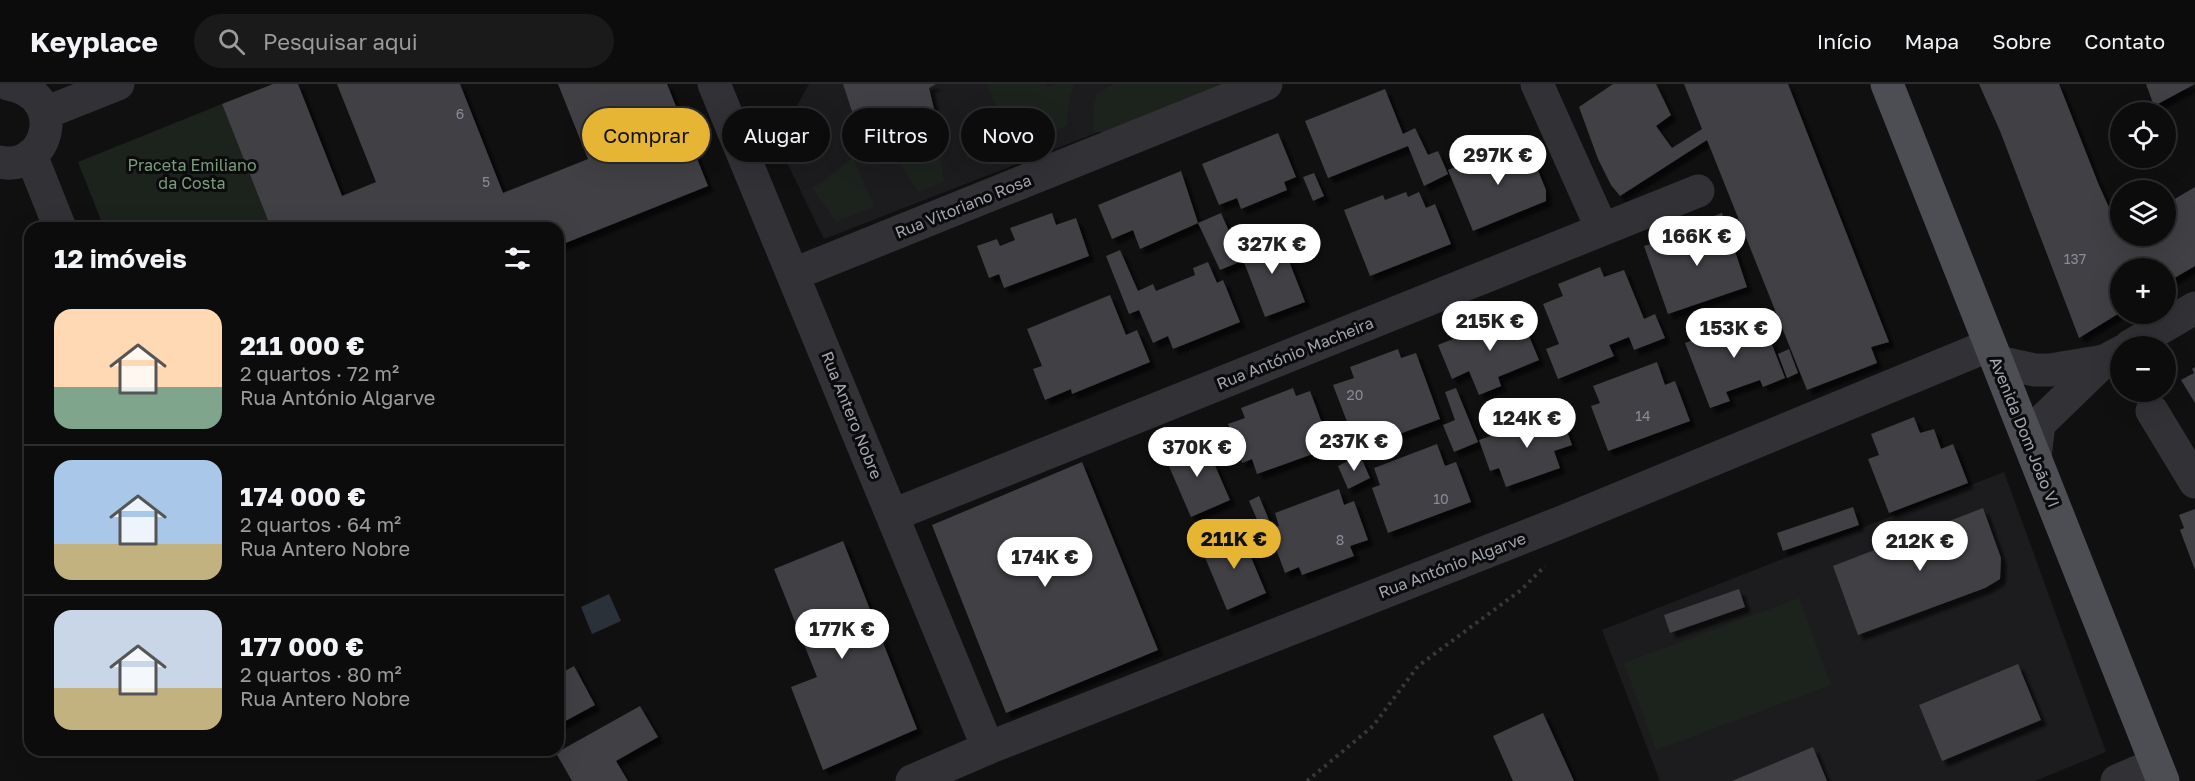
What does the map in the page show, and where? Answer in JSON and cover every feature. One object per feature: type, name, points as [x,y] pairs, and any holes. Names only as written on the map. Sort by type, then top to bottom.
[{"type":"main road","name":"Avenida Dom João VI","points":[[1887,84],[2159,773]]},
{"type":"street","points":[[45,113],[118,84]]},
{"type":"street","name":"Rua Antero Nobre","points":[[714,84],[988,748]]},
{"type":"street","name":"Rua Vitoriano Rosa","points":[[794,274],[1266,84]]},
{"type":"street","points":[[1538,84],[1602,229]]},
{"type":"street","points":[[0,85],[20,86],[31,92],[40,101],[47,124],[40,147],[31,155],[19,162],[0,162]]},
{"type":"street","points":[[31,155],[58,222]]},
{"type":"street","name":"Rua António Macheira","points":[[893,515],[1698,191]]},
{"type":"street","points":[[2147,336],[2195,308]]},
{"type":"street","points":[[1994,354],[2028,369],[2050,370],[2110,355]]},
{"type":"street","name":"Rua António Algarve","points":[[912,781],[988,748],[1994,354]]},
{"type":"street","points":[[2035,457],[2039,423],[2110,360]]},
{"type":"street","points":[[2152,411],[2195,482]]},
{"type":"street","points":[[2117,781],[2159,773]]},
{"type":"path","points":[[1307,781],[1373,726],[1418,666],[1521,590],[1546,566]]},
{"type":"shaded area","points":[[809,84],[1222,84],[1055,149],[1055,108],[961,108],[961,162],[1022,162],[824,239],[787,162],[830,162],[830,108],[796,108]]},
{"type":"shaded area","points":[[2004,472],[2106,752],[2035,781],[1660,781],[1602,630]]},
{"type":"shaded area","points":[[609,594],[621,621],[592,634],[581,607]]},
{"type":"green space","points":[[1046,84],[1047,87],[1055,84],[1075,84],[1069,99],[1067,126],[1055,131],[1055,108],[997,108],[987,85]]},
{"type":"green space","points":[[1114,84],[1226,84],[1104,132],[1093,132],[1094,105],[1097,94]]},
{"type":"green space","name":"Praceta Emiliano da Costa","points":[[222,104],[269,222],[102,222],[78,162]]},
{"type":"green space","points":[[848,162],[855,162],[874,207],[836,222],[813,188]]},
{"type":"green space","points":[[899,162],[941,162],[944,182],[918,192]]},
{"type":"green space","points":[[1799,598],[1831,685],[1656,750],[1624,663]]},
{"type":"building","points":[[273,84],[298,84],[342,196],[376,182],[337,84],[460,84],[503,193],[582,161],[698,162],[708,186],[564,244],[564,222],[269,222],[222,104]]},
{"type":"building","points":[[558,84],[667,84],[677,108],[582,108],[582,144]]},
{"type":"building","points":[[843,84],[936,84],[929,88],[934,108],[851,108]]},
{"type":"building","points":[[1613,84],[1656,84],[1671,115],[1656,126],[1672,148],[1702,129],[1684,84],[1788,84],[1889,342],[1871,347],[1877,363],[1807,390],[1707,140],[1620,196],[1611,185],[1598,159],[1579,107]]},
{"type":"building","points":[[1979,84],[2059,84],[2110,210],[2110,246],[2176,246],[2176,198],[2195,187],[2195,266],[2176,277],[2176,258],[2110,258],[2110,319],[2079,338],[2000,131]]},
{"type":"building","points":[[2146,84],[2195,84],[2161,102],[2153,102]]},
{"type":"building","points":[[1385,89],[1403,134],[1415,128],[1428,155],[1438,151],[1448,174],[1424,186],[1408,146],[1328,178],[1305,121]]},
{"type":"building","points":[[1278,133],[1296,177],[1284,182],[1287,190],[1241,209],[1237,198],[1219,205],[1202,164]]},
{"type":"building","points":[[1527,144],[1546,190],[1546,201],[1473,231],[1448,170],[1490,152],[1493,158]]},
{"type":"building","points":[[1181,171],[1198,223],[1140,249],[1133,230],[1112,239],[1098,205]]},
{"type":"building","points":[[1314,173],[1324,196],[1313,201],[1303,177]]},
{"type":"building","points":[[1406,192],[1408,197],[1419,192],[1426,208],[1435,204],[1451,244],[1370,276],[1344,210],[1383,195],[1385,200]]},
{"type":"building","points":[[1052,213],[1056,225],[1076,218],[1089,256],[1004,288],[999,274],[989,278],[977,246],[997,239],[1000,246],[1015,240],[1010,228]]},
{"type":"building","points":[[1221,213],[1242,261],[1220,270],[1198,223]]},
{"type":"building","points":[[1722,213],[1747,287],[1668,314],[1644,246],[1663,240],[1666,252],[1698,241],[1692,224]]},
{"type":"building","points":[[1278,233],[1305,302],[1265,317],[1239,249]]},
{"type":"building","points":[[1120,250],[1138,291],[1153,284],[1156,291],[1195,275],[1193,268],[1208,262],[1217,283],[1223,280],[1240,322],[1173,349],[1168,336],[1153,343],[1139,310],[1129,314],[1106,256]]},
{"type":"building","points":[[1600,267],[1604,277],[1624,270],[1644,319],[1655,314],[1665,338],[1634,350],[1629,337],[1609,345],[1614,356],[1558,379],[1546,349],[1559,344],[1543,304],[1563,296],[1558,284]]},
{"type":"building","points":[[1110,295],[1126,335],[1137,330],[1150,362],[1072,394],[1071,389],[1045,400],[1033,369],[1042,366],[1027,329]]},
{"type":"building","points":[[1519,312],[1539,360],[1498,377],[1501,386],[1479,395],[1469,371],[1452,379],[1438,345]]},
{"type":"building","points":[[1760,314],[1785,378],[1763,387],[1760,380],[1726,392],[1730,401],[1710,408],[1685,343]]},
{"type":"building","points":[[1398,349],[1401,358],[1416,353],[1440,419],[1345,454],[1338,437],[1351,432],[1333,385],[1354,378],[1350,367]]},
{"type":"building","points":[[1789,349],[1798,373],[1787,378],[1778,354]]},
{"type":"building","points":[[1657,362],[1665,385],[1675,381],[1690,421],[1608,451],[1591,406],[1600,403],[1593,386]]},
{"type":"building","points":[[2195,367],[2195,403],[2181,380],[2194,373],[2192,369]]},
{"type":"building","points":[[1293,388],[1296,396],[1310,391],[1326,434],[1316,438],[1321,451],[1257,474],[1252,459],[1242,463],[1228,424],[1245,418],[1241,408]]},
{"type":"building","points":[[1456,388],[1478,442],[1454,452],[1443,425],[1455,420],[1445,392]]},
{"type":"building","points":[[1560,412],[1572,445],[1554,451],[1560,468],[1506,487],[1499,468],[1490,471],[1479,440]]},
{"type":"building","points":[[1914,417],[1920,433],[1934,429],[1941,449],[1953,444],[1968,483],[1889,513],[1868,459],[1879,455],[1871,434]]},
{"type":"building","points":[[1203,438],[1230,500],[1191,517],[1164,455]]},
{"type":"building","points":[[1437,444],[1445,466],[1456,462],[1471,502],[1388,533],[1372,488],[1380,485],[1374,468]]},
{"type":"building","points":[[1360,455],[1370,478],[1348,489],[1338,466]]},
{"type":"building","points":[[1082,462],[1158,650],[1006,713],[932,525]]},
{"type":"building","points":[[1339,489],[1344,505],[1354,501],[1368,540],[1350,546],[1354,556],[1302,575],[1299,567],[1285,573],[1269,530],[1279,526],[1275,513]]},
{"type":"building","points":[[1259,496],[1269,520],[1259,524],[1249,501]]},
{"type":"building","points":[[1853,507],[1859,525],[1783,551],[1777,533]]},
{"type":"building","points":[[1983,508],[2001,558],[2000,579],[1985,588],[1858,635],[1833,566]]},
{"type":"building","points":[[2195,509],[2195,570],[2180,530],[2184,528],[2179,515]]},
{"type":"building","points":[[1240,531],[1266,593],[1227,610],[1201,548]]},
{"type":"building","points":[[843,541],[917,729],[823,770],[791,687],[817,677],[774,569]]},
{"type":"building","points":[[1739,589],[1745,607],[1670,633],[1664,615]]},
{"type":"building","points":[[2018,664],[2041,720],[1942,761],[1919,705]]},
{"type":"building","points":[[574,666],[595,705],[564,722],[564,672]]},
{"type":"building","points":[[640,706],[658,737],[616,761],[628,781],[572,781],[558,756],[564,756],[564,749]]},
{"type":"building","points":[[1543,713],[1574,781],[1513,781],[1493,736]]},
{"type":"building","points":[[1813,747],[1827,781],[1732,781]]}]
